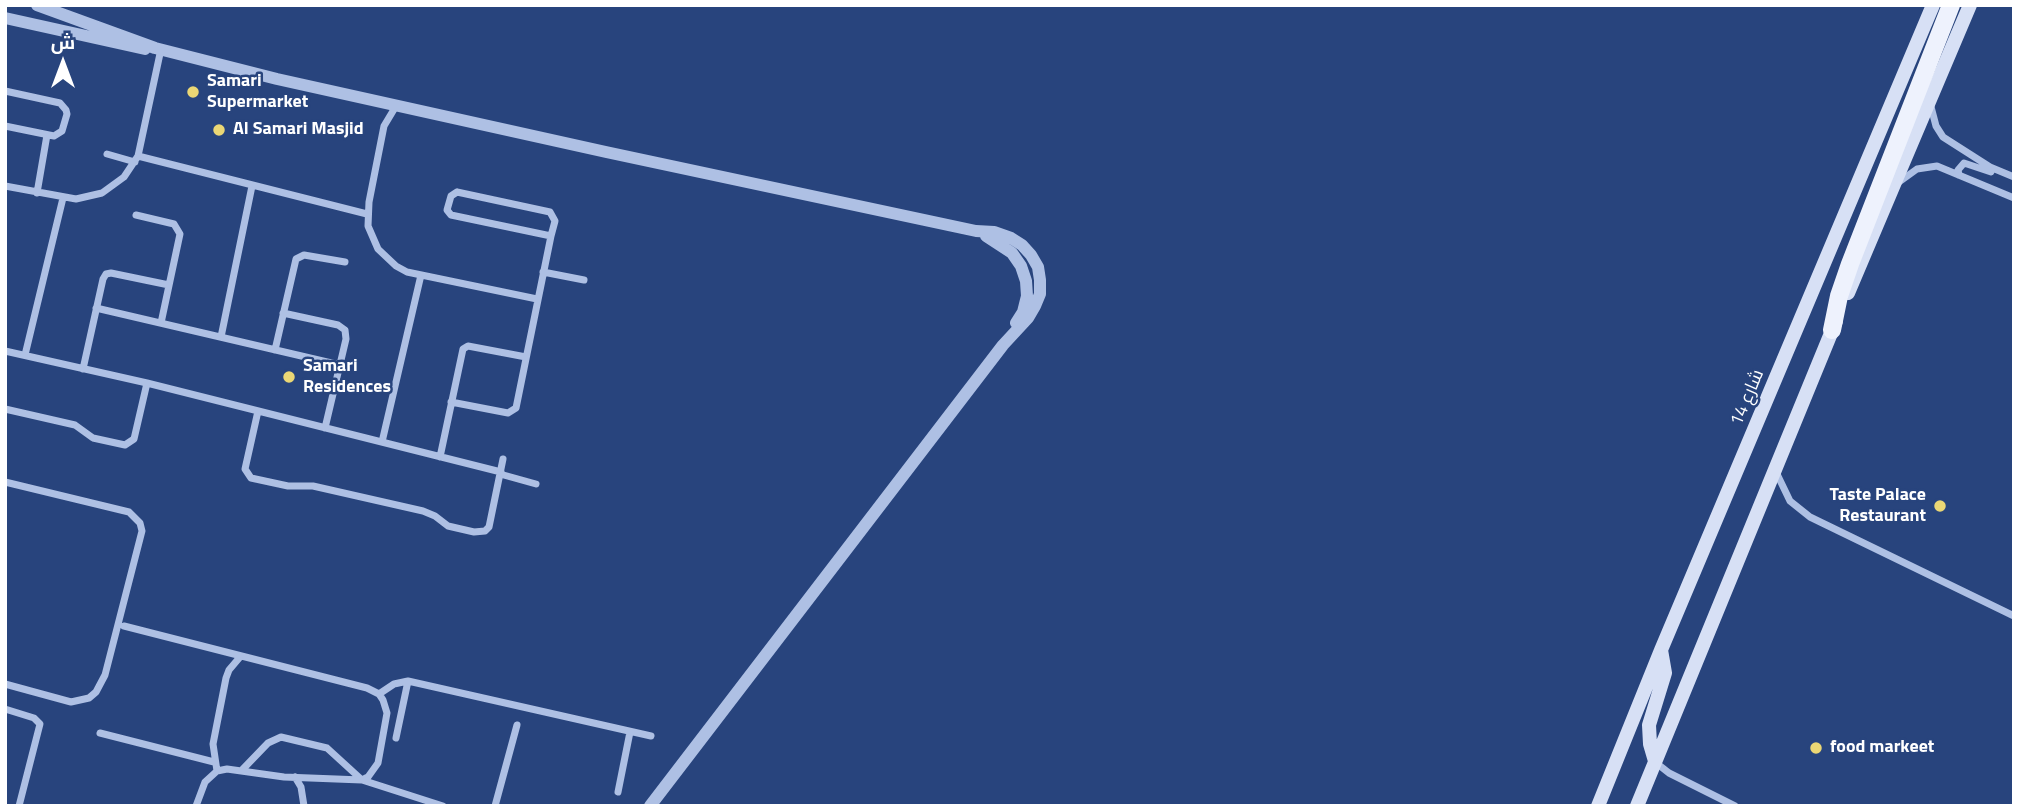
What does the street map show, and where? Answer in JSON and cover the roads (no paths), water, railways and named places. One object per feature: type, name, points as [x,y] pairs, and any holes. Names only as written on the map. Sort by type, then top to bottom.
[{"type":"main road","name":"شارع 14","points":[[1598,806],[1933,5]]},
{"type":"main road","points":[[1832,330],[1847,272],[1908,109],[1951,5]]},
{"type":"main road","points":[[1637,806],[1832,330],[1970,5]]},
{"type":"main road","points":[[1655,761],[1650,744],[1649,725],[1665,673],[1661,650]]},
{"type":"street","points":[[37,5],[158,49],[277,79],[976,231],[994,232],[1011,238],[1031,255],[1038,267],[1040,280],[1040,294],[1035,306],[650,806]]},
{"type":"street","points":[[5,18],[136,48],[158,49]]},
{"type":"street","points":[[5,186],[76,199],[102,193],[124,177],[136,159],[158,49]]},
{"type":"street","points":[[5,91],[64,106],[67,114],[62,131],[54,136],[5,127]]},
{"type":"street","points":[[379,100],[384,125],[367,214],[372,238],[386,259],[396,266],[421,275],[537,299]]},
{"type":"street","points":[[1930,102],[1936,126],[1943,137],[2014,180]]},
{"type":"street","points":[[384,125],[397,105]]},
{"type":"street","points":[[37,193],[47,135]]},
{"type":"street","points":[[107,154],[367,214]]},
{"type":"street","points":[[1959,175],[1960,165],[1969,163],[2014,180]]},
{"type":"street","points":[[1895,184],[1924,167],[1943,167],[2014,198]]},
{"type":"street","points":[[221,337],[252,186]]},
{"type":"street","points":[[451,402],[511,412],[517,405],[555,221],[550,212],[457,192],[451,196],[447,210],[451,215],[551,236]]},
{"type":"street","points":[[25,355],[62,198]]},
{"type":"street","points":[[136,215],[174,224],[178,228],[180,240],[161,323]]},
{"type":"street","points":[[275,350],[298,257],[304,255],[345,262]]},
{"type":"street","points":[[543,272],[584,280]]},
{"type":"street","points":[[83,369],[103,279],[108,273],[169,285]]},
{"type":"street","points":[[382,442],[421,275]]},
{"type":"street","points":[[96,308],[340,365]]},
{"type":"street","points":[[283,313],[342,326],[347,335],[325,428]]},
{"type":"street","points":[[440,457],[460,354],[465,347],[526,357]]},
{"type":"street","points":[[5,351],[147,383],[536,484]]},
{"type":"street","points":[[5,409],[75,425],[93,438],[125,445],[134,439],[147,383]]},
{"type":"street","points":[[258,411],[245,469],[251,478],[288,486],[313,486],[423,511],[435,516],[447,526],[479,533],[489,527],[503,459]]},
{"type":"street","points":[[1776,465],[1777,478],[1784,494],[1799,510],[2014,615]]},
{"type":"street","points":[[5,482],[130,512],[140,523],[142,531],[105,675],[96,692],[89,698],[71,702],[5,684]]},
{"type":"street","points":[[124,626],[367,688],[379,694],[387,713],[378,763],[373,774],[362,780]]},
{"type":"street","points":[[217,771],[213,744],[226,678],[240,657]]},
{"type":"street","points":[[379,694],[394,684],[408,681],[651,736]]},
{"type":"street","points":[[396,738],[408,681]]},
{"type":"street","points":[[5,709],[34,718],[40,724],[19,806]]},
{"type":"street","points":[[495,806],[517,725]]},
{"type":"street","points":[[618,792],[630,732]]},
{"type":"street","points":[[100,733],[214,762]]},
{"type":"street","points":[[242,770],[268,743],[281,737],[327,748],[362,780]]},
{"type":"street","points":[[1655,761],[1669,773],[1735,806]]},
{"type":"street","points":[[196,806],[205,782],[217,771],[227,769],[295,778],[362,780],[443,806]]},
{"type":"street","points":[[295,778],[301,786],[304,806]]},
{"type":"place","name":"Samari Supermarket","points":[[193,92]]},
{"type":"place","name":"Al Samari Masjid","points":[[219,130]]},
{"type":"place","name":"Samari Residences","points":[[289,377]]},
{"type":"place","name":"Taste Palace Restaurant","points":[[1940,506]]},
{"type":"place","name":"food markeet","points":[[1816,748]]}]
